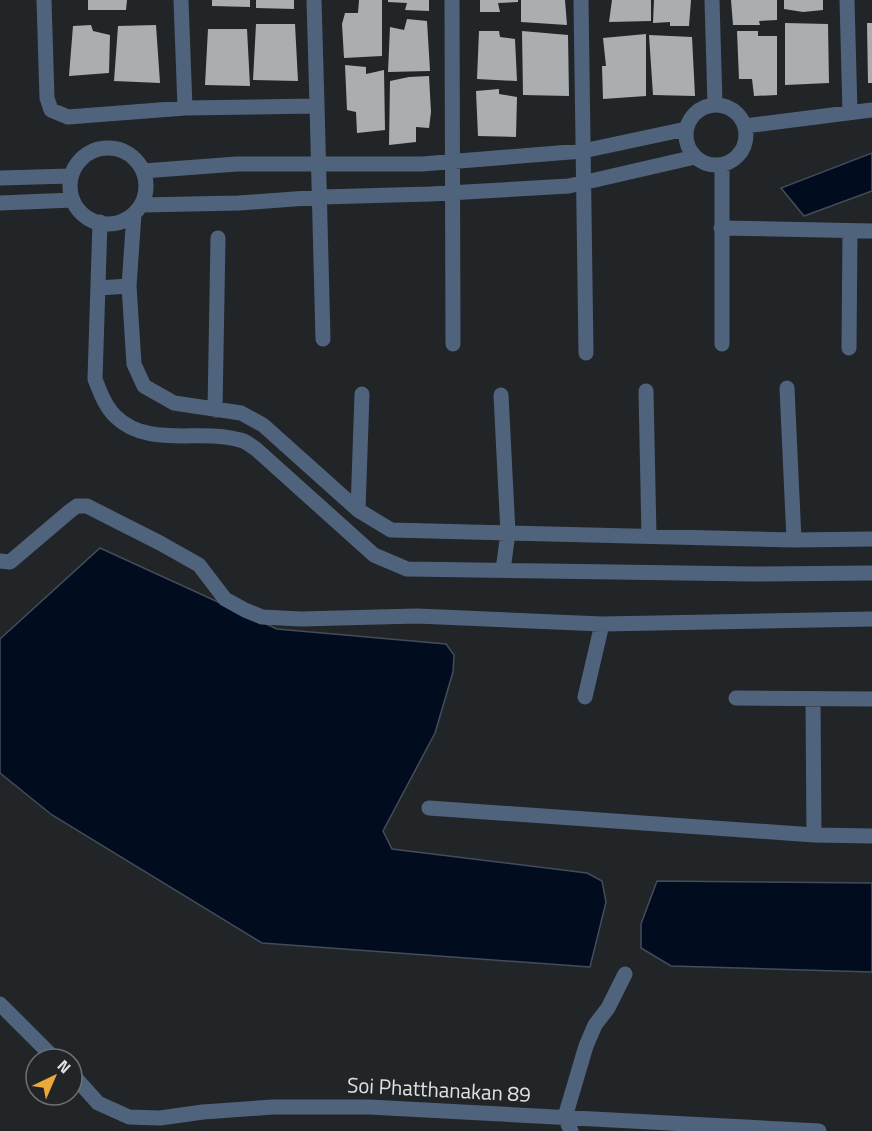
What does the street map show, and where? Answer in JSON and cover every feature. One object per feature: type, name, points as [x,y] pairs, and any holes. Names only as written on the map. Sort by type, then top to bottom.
[{"type":"street","points":[[45,0],[46,98],[51,110],[68,117],[185,108],[316,106]]},
{"type":"street","points":[[181,0],[185,108]]},
{"type":"street","points":[[314,0],[323,339]]},
{"type":"street","points":[[452,0],[453,344]]},
{"type":"street","points":[[581,0],[586,353]]},
{"type":"street","points":[[712,0],[715,104]]},
{"type":"street","points":[[847,0],[850,112]]},
{"type":"street","points":[[715,104],[733,110],[741,117],[745,126],[744,146],[739,155],[722,165],[712,165],[694,157],[688,148],[686,139],[686,129],[690,119],[696,112],[715,104]]},
{"type":"street","points":[[745,126],[872,110]]},
{"type":"street","points":[[143,171],[237,164],[422,164],[583,151],[686,129]]},
{"type":"street","points":[[105,148],[117,149],[128,153],[137,161],[143,171],[146,194],[137,209],[123,221],[112,224],[100,222],[89,218],[73,200],[70,188],[71,176],[76,165],[94,151],[105,148]]},
{"type":"street","points":[[137,209],[321,197],[568,186],[694,157]]},
{"type":"street","points":[[722,165],[722,344]]},
{"type":"street","points":[[0,178],[71,176]]},
{"type":"street","points":[[0,203],[73,200]]},
{"type":"street","points":[[137,209],[129,286],[134,364],[144,386],[174,403],[242,413],[263,424],[358,510],[391,530],[794,540],[872,539]]},
{"type":"street","points":[[100,222],[95,379],[113,415],[129,427],[164,436],[224,436],[243,440],[256,449],[374,555],[390,563],[407,569],[872,573]]},
{"type":"street","points":[[721,228],[872,231]]},
{"type":"street","points":[[849,348],[850,231]]},
{"type":"street","points":[[215,410],[218,238]]},
{"type":"street","points":[[98,288],[129,286]]},
{"type":"street","points":[[787,388],[794,540]]},
{"type":"street","points":[[646,391],[648,536]]},
{"type":"street","points":[[358,510],[362,394]]},
{"type":"street","points":[[501,395],[508,533],[503,570]]},
{"type":"street","points":[[0,561],[10,562],[70,511],[77,506],[87,506],[199,565],[225,600],[262,617],[301,619],[417,616],[602,624],[872,619]]},
{"type":"street","points":[[585,697],[602,624]]},
{"type":"street","points":[[736,698],[872,699]]},
{"type":"street","points":[[813,699],[814,835]]},
{"type":"street","points":[[429,808],[814,835],[872,836]]},
{"type":"street","points":[[568,1124],[586,1046],[595,1024],[608,1008],[625,974]]},
{"type":"street","points":[[0,1004],[44,1047]]},
{"type":"street","name":"Soi Phatthanakan 89","points":[[84,1087],[98,1103],[129,1117],[160,1118],[203,1112],[273,1107],[369,1107],[568,1124],[819,1131]]},
{"type":"street","points":[[129,1117],[137,1131]]},
{"type":"water","points":[[872,153],[872,191],[804,216],[781,188]]},
{"type":"water","points":[[100,548],[277,629],[446,644],[454,655],[453,672],[435,733],[383,831],[392,849],[587,873],[602,881],[606,902],[590,967],[262,943],[52,815],[0,773],[0,639]]},
{"type":"water","points":[[657,881],[872,883],[872,972],[671,966],[641,948],[641,924]]},
{"type":"building","points":[[88,0],[127,0],[126,10],[88,10]]},
{"type":"building","points":[[212,0],[250,0],[250,7],[212,6]]},
{"type":"building","points":[[256,0],[294,0],[294,9],[256,8]]},
{"type":"building","points":[[359,0],[382,0],[382,56],[344,58],[342,24],[345,13],[358,13]]},
{"type":"building","points":[[388,0],[429,0],[429,11],[405,10],[407,3],[388,2]]},
{"type":"building","points":[[480,0],[518,0],[518,2],[498,3],[500,12],[480,12]]},
{"type":"building","points":[[521,0],[565,0],[567,25],[521,22]]},
{"type":"building","points":[[612,0],[651,0],[651,21],[609,22]]},
{"type":"building","points":[[654,0],[691,0],[689,26],[670,26],[670,22],[653,23]]},
{"type":"building","points":[[731,0],[777,0],[777,20],[759,21],[760,25],[733,25]]},
{"type":"building","points":[[784,0],[823,0],[823,10],[803,12],[784,9]]},
{"type":"building","points":[[407,19],[427,21],[430,71],[388,72],[390,27],[404,30]]},
{"type":"building","points":[[785,23],[828,24],[829,83],[785,85]]},
{"type":"building","points":[[867,23],[872,23],[872,83],[868,83]]},
{"type":"building","points":[[256,24],[295,24],[298,81],[253,80]]},
{"type":"building","points":[[91,25],[93,31],[110,35],[109,73],[69,76],[73,26]]},
{"type":"building","points":[[156,25],[160,83],[114,81],[118,26]]},
{"type":"building","points":[[208,29],[247,29],[250,86],[205,85]]},
{"type":"building","points":[[479,31],[499,31],[500,37],[515,39],[517,81],[477,79]]},
{"type":"building","points":[[522,31],[568,35],[569,96],[523,95]]},
{"type":"building","points":[[737,31],[758,31],[758,36],[777,36],[777,95],[754,96],[752,79],[739,79]]},
{"type":"building","points":[[646,34],[646,96],[603,99],[602,66],[606,66],[603,38]]},
{"type":"building","points":[[649,35],[692,37],[695,96],[653,95]]},
{"type":"building","points":[[345,65],[366,67],[366,74],[384,70],[385,130],[357,133],[356,112],[347,110]]},
{"type":"building","points":[[429,76],[431,112],[429,128],[416,127],[416,142],[389,145],[390,81]]},
{"type":"building","points":[[499,89],[499,94],[517,97],[516,137],[478,136],[476,91]]}]
